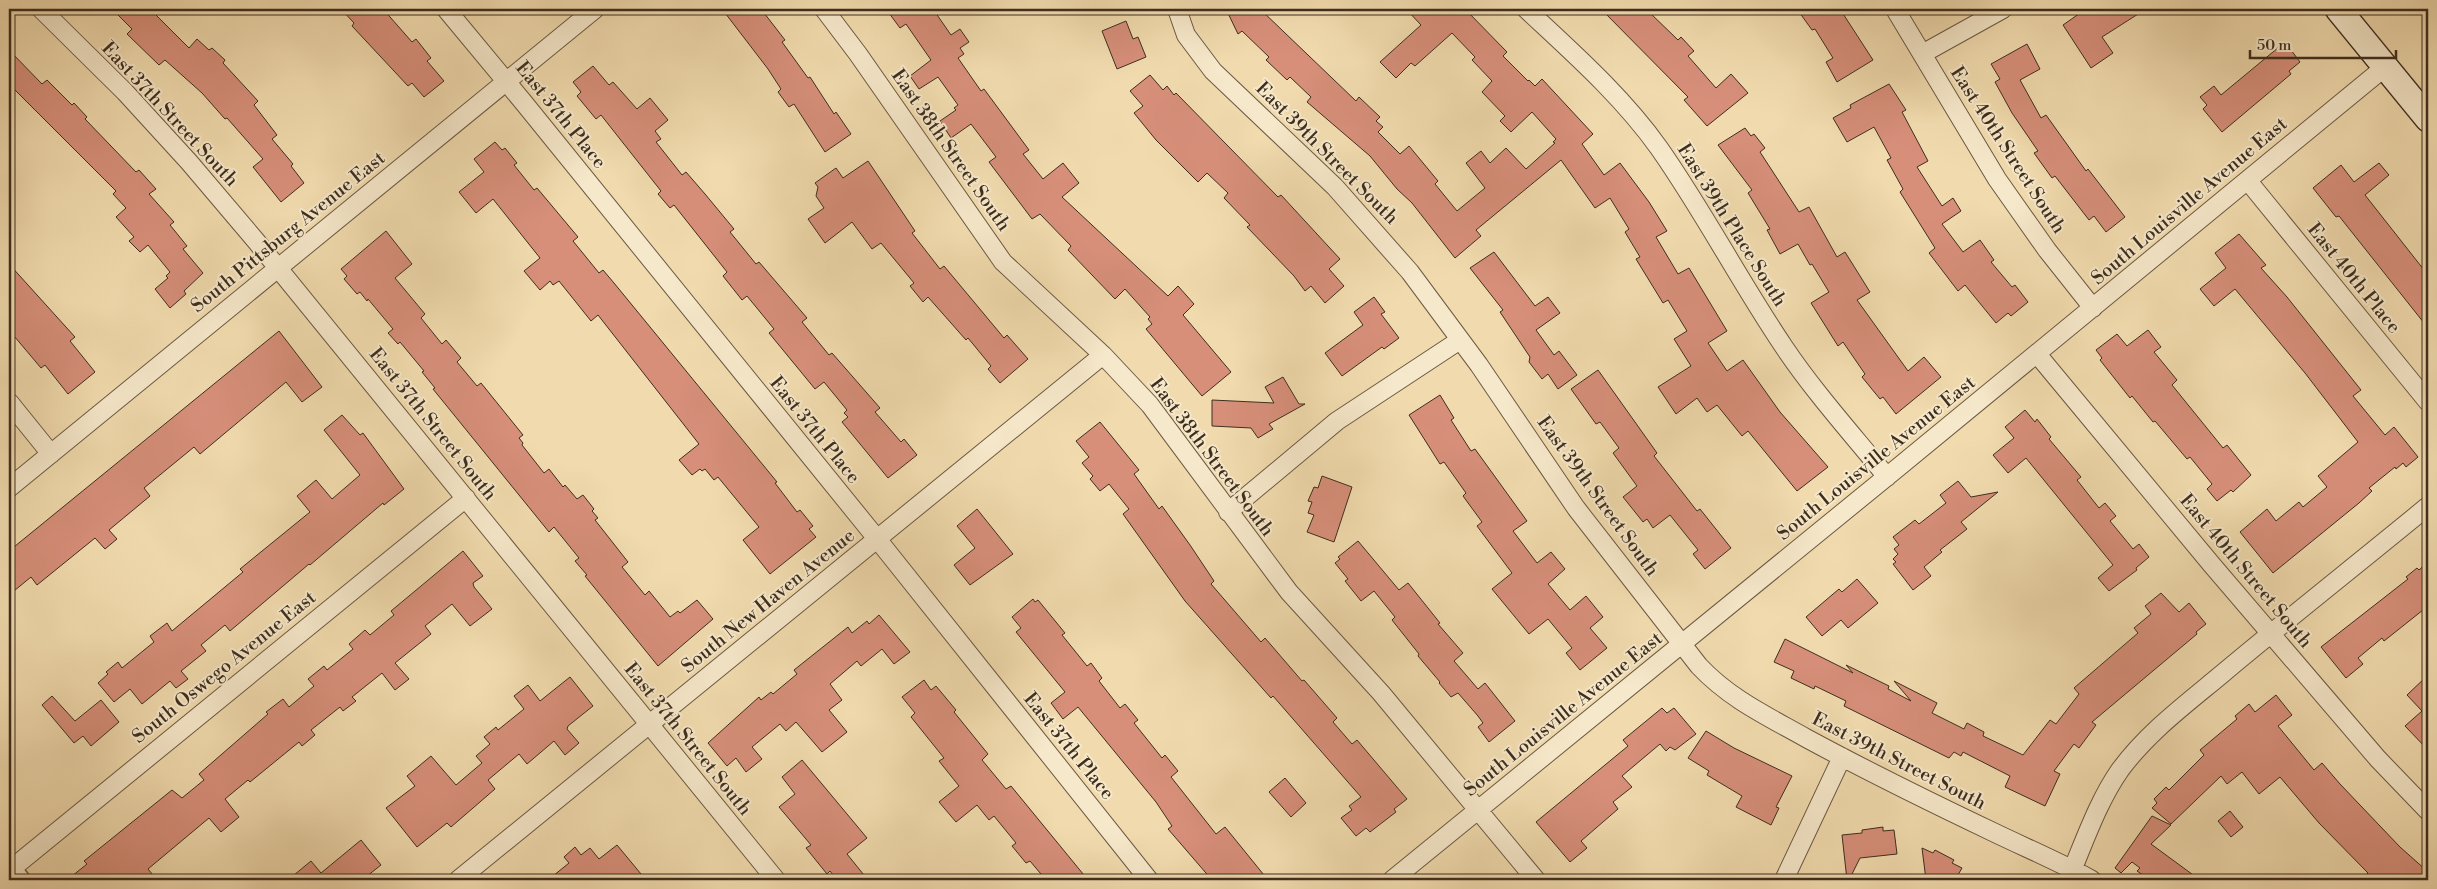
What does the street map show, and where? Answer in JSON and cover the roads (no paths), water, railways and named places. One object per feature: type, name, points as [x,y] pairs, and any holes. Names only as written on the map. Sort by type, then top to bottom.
[{"type":"main road","points":[[2338,9],[2428,119]]},
{"type":"street","name":"East 37th Street South","points":[[41,9],[125,92],[189,162],[278,267],[776,880]]},
{"type":"street","name":"East 37th Place","points":[[446,9],[878,540],[1149,880]]},
{"type":"street","name":"South Pittsburg Avenue East","points":[[9,488],[595,9]]},
{"type":"street","name":"East 38th Street South","points":[[824,9],[858,54],[1003,262],[1103,355],[1154,410],[1289,592],[1381,693],[1536,880]]},
{"type":"street","name":"East 39th Street South","points":[[1177,9],[1186,35],[1213,72],[1293,146],[1373,228],[1410,272],[1460,340],[1571,501],[1699,666],[1727,693],[1759,713],[2070,875],[2092,880]]},
{"type":"street","name":"East 39th Place South","points":[[1526,9],[1579,58],[1628,110],[1658,148],[1696,203],[1784,347],[1887,477]]},
{"type":"street","name":"East 40th Street South","points":[[1895,9],[2001,185],[2047,250],[2093,308]]},
{"type":"street","points":[[1922,54],[2003,9]]},
{"type":"street","name":"South Louisville Avenue East","points":[[1392,880],[1887,477],[2386,66]]},
{"type":"street","name":"East 40th Place","points":[[2248,181],[2428,402]]},
{"type":"street","points":[[1228,512],[1337,421],[1460,340]]},
{"type":"street","name":"East 40th Street South","points":[[2037,354],[2378,759],[2428,810]]},
{"type":"street","name":"South New Haven Avenue","points":[[458,880],[1103,355]]},
{"type":"street","points":[[9,402],[50,454]]},
{"type":"street","name":"South Oswego Avenue East","points":[[12,873],[466,498]]},
{"type":"street","points":[[2070,875],[2114,779],[2151,734],[2270,633],[2428,506]]},
{"type":"street","points":[[1784,880],[1842,757]]}]
